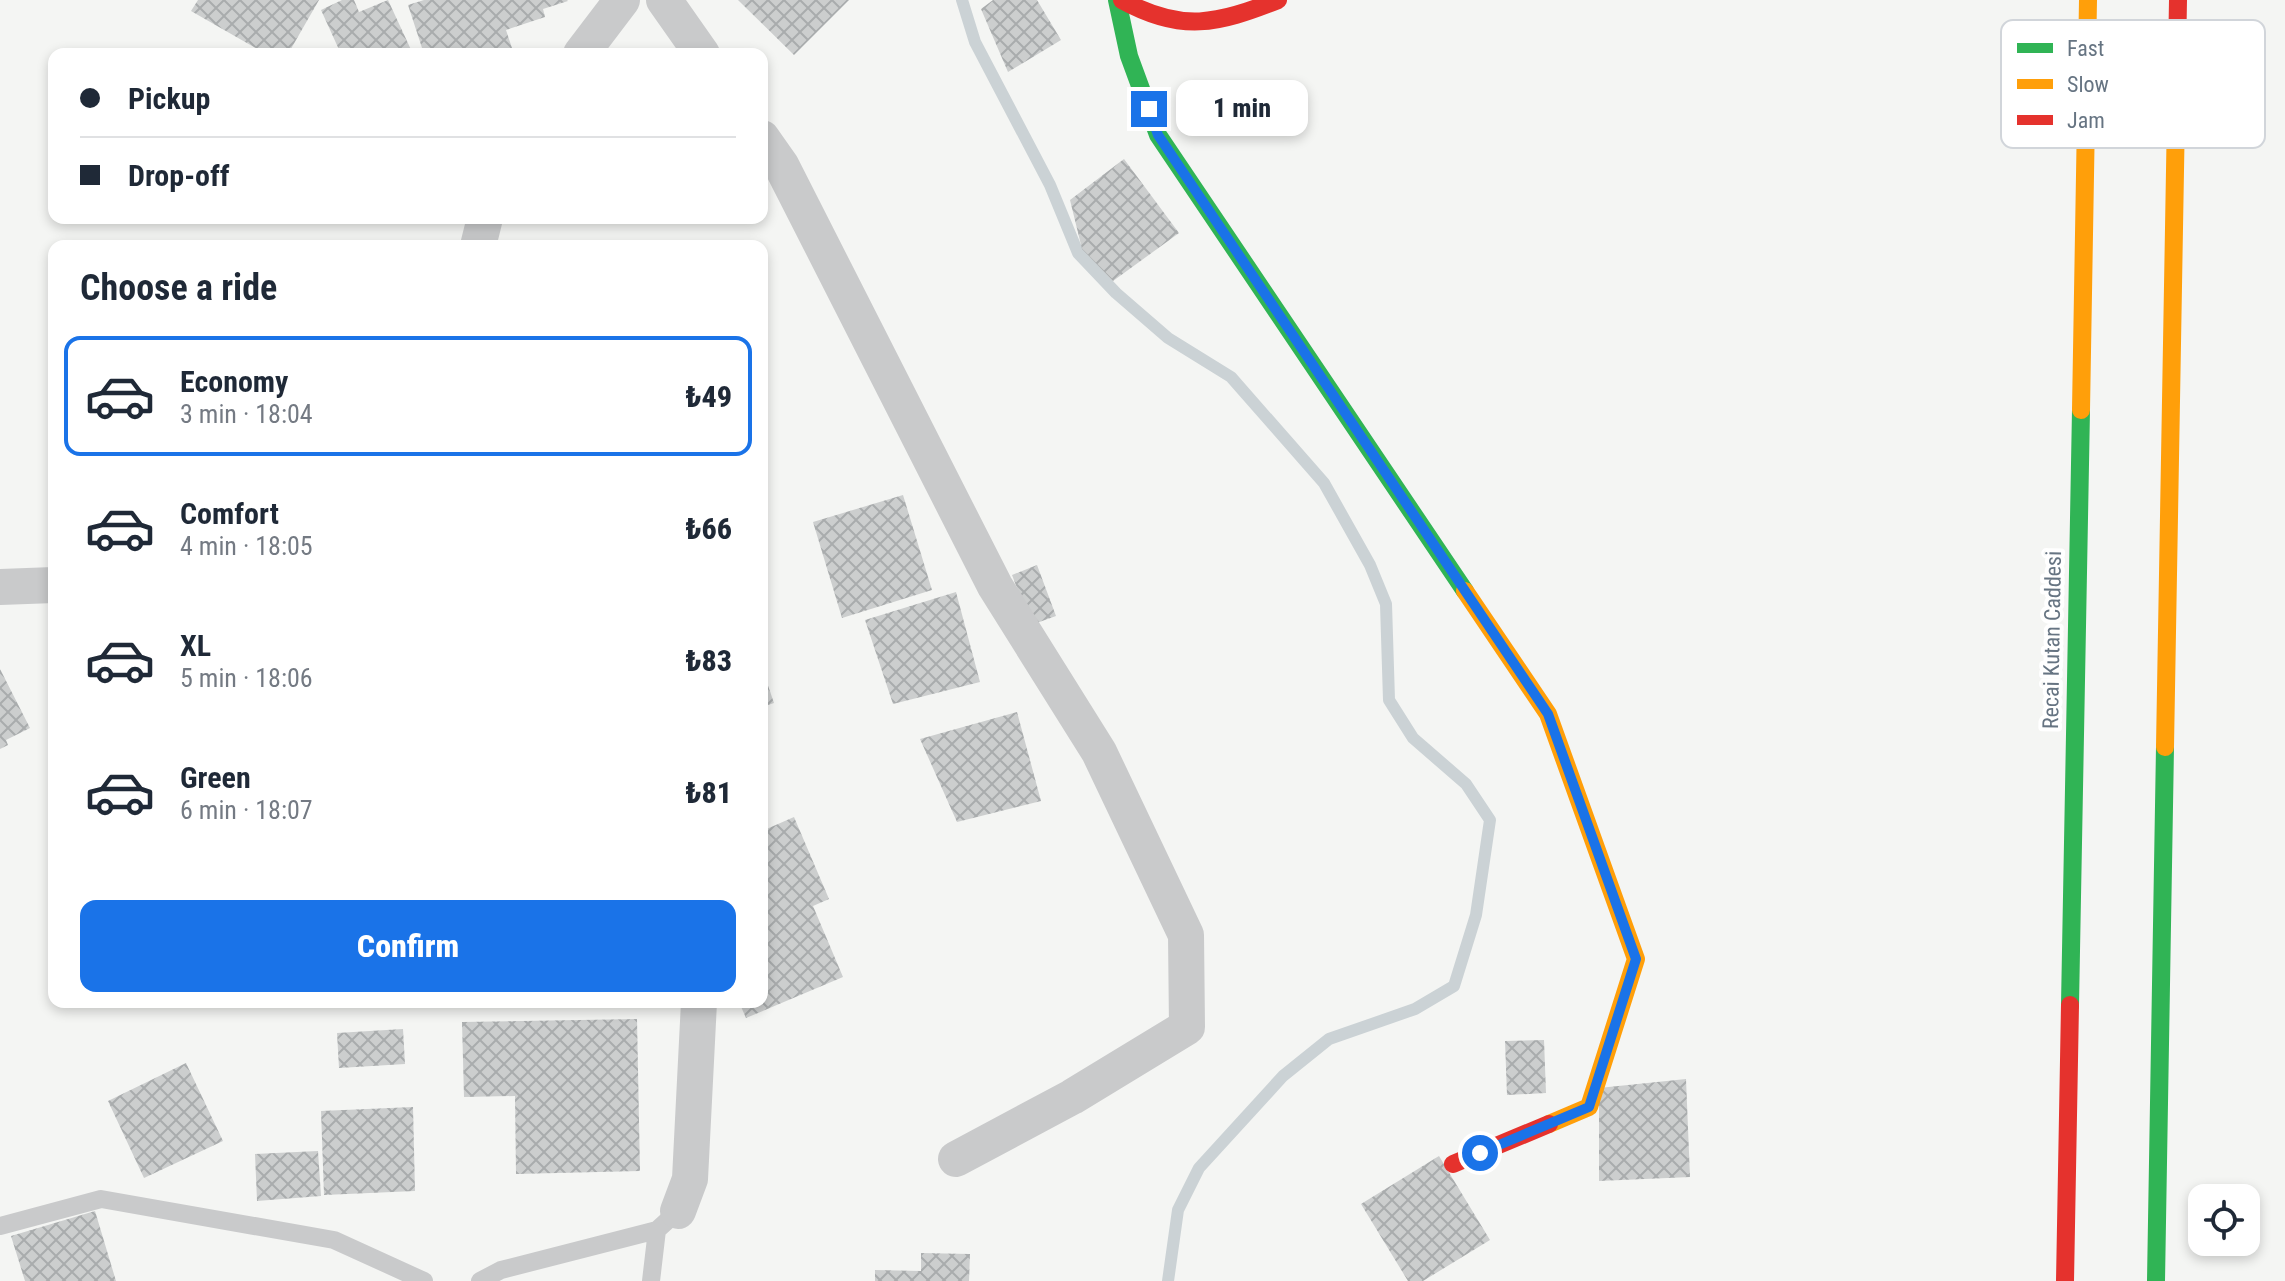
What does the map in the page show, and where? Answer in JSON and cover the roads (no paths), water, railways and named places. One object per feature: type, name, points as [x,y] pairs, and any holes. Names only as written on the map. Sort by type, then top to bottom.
[{"type":"main road","points":[[1119,0],[1144,14],[1180,25],[1239,16],[1278,0]]},
{"type":"main road","points":[[1119,0],[1129,56],[1158,135],[1548,714],[1636,959],[1589,1107],[1453,1164]]},
{"type":"main road","name":"Recai Kutan Caddesi","points":[[2088,0],[2088,20]]},
{"type":"main road","points":[[2178,0],[2178,20]]},
{"type":"main road","name":"Recai Kutan Caddesi","points":[[2065,1281],[2085,148]]},
{"type":"main road","points":[[2156,1281],[2175,148]]},
{"type":"street","points":[[586,48],[622,0]]},
{"type":"street","points":[[664,0],[698,48]]},
{"type":"street","points":[[768,147],[781,165],[995,586],[1099,752],[1186,935],[1187,1027],[1072,1097],[956,1159]]},
{"type":"street","points":[[0,587],[48,585]]},
{"type":"street","points":[[667,1220],[690,1179],[699,1008]]},
{"type":"lane","points":[[0,1226],[101,1199],[334,1240],[424,1281]]},
{"type":"lane","points":[[480,1281],[501,1270],[667,1220]]},
{"type":"lane","points":[[651,1281],[667,1220]]},
{"type":"waterway","points":[[962,0],[975,42],[1050,185],[1078,253],[1116,293],[1168,338],[1231,377],[1324,483],[1370,565],[1386,604],[1389,700],[1413,738],[1466,784],[1490,820],[1476,915],[1454,986],[1415,1009],[1329,1039],[1283,1076],[1199,1168],[1178,1210],[1168,1281]]}]
